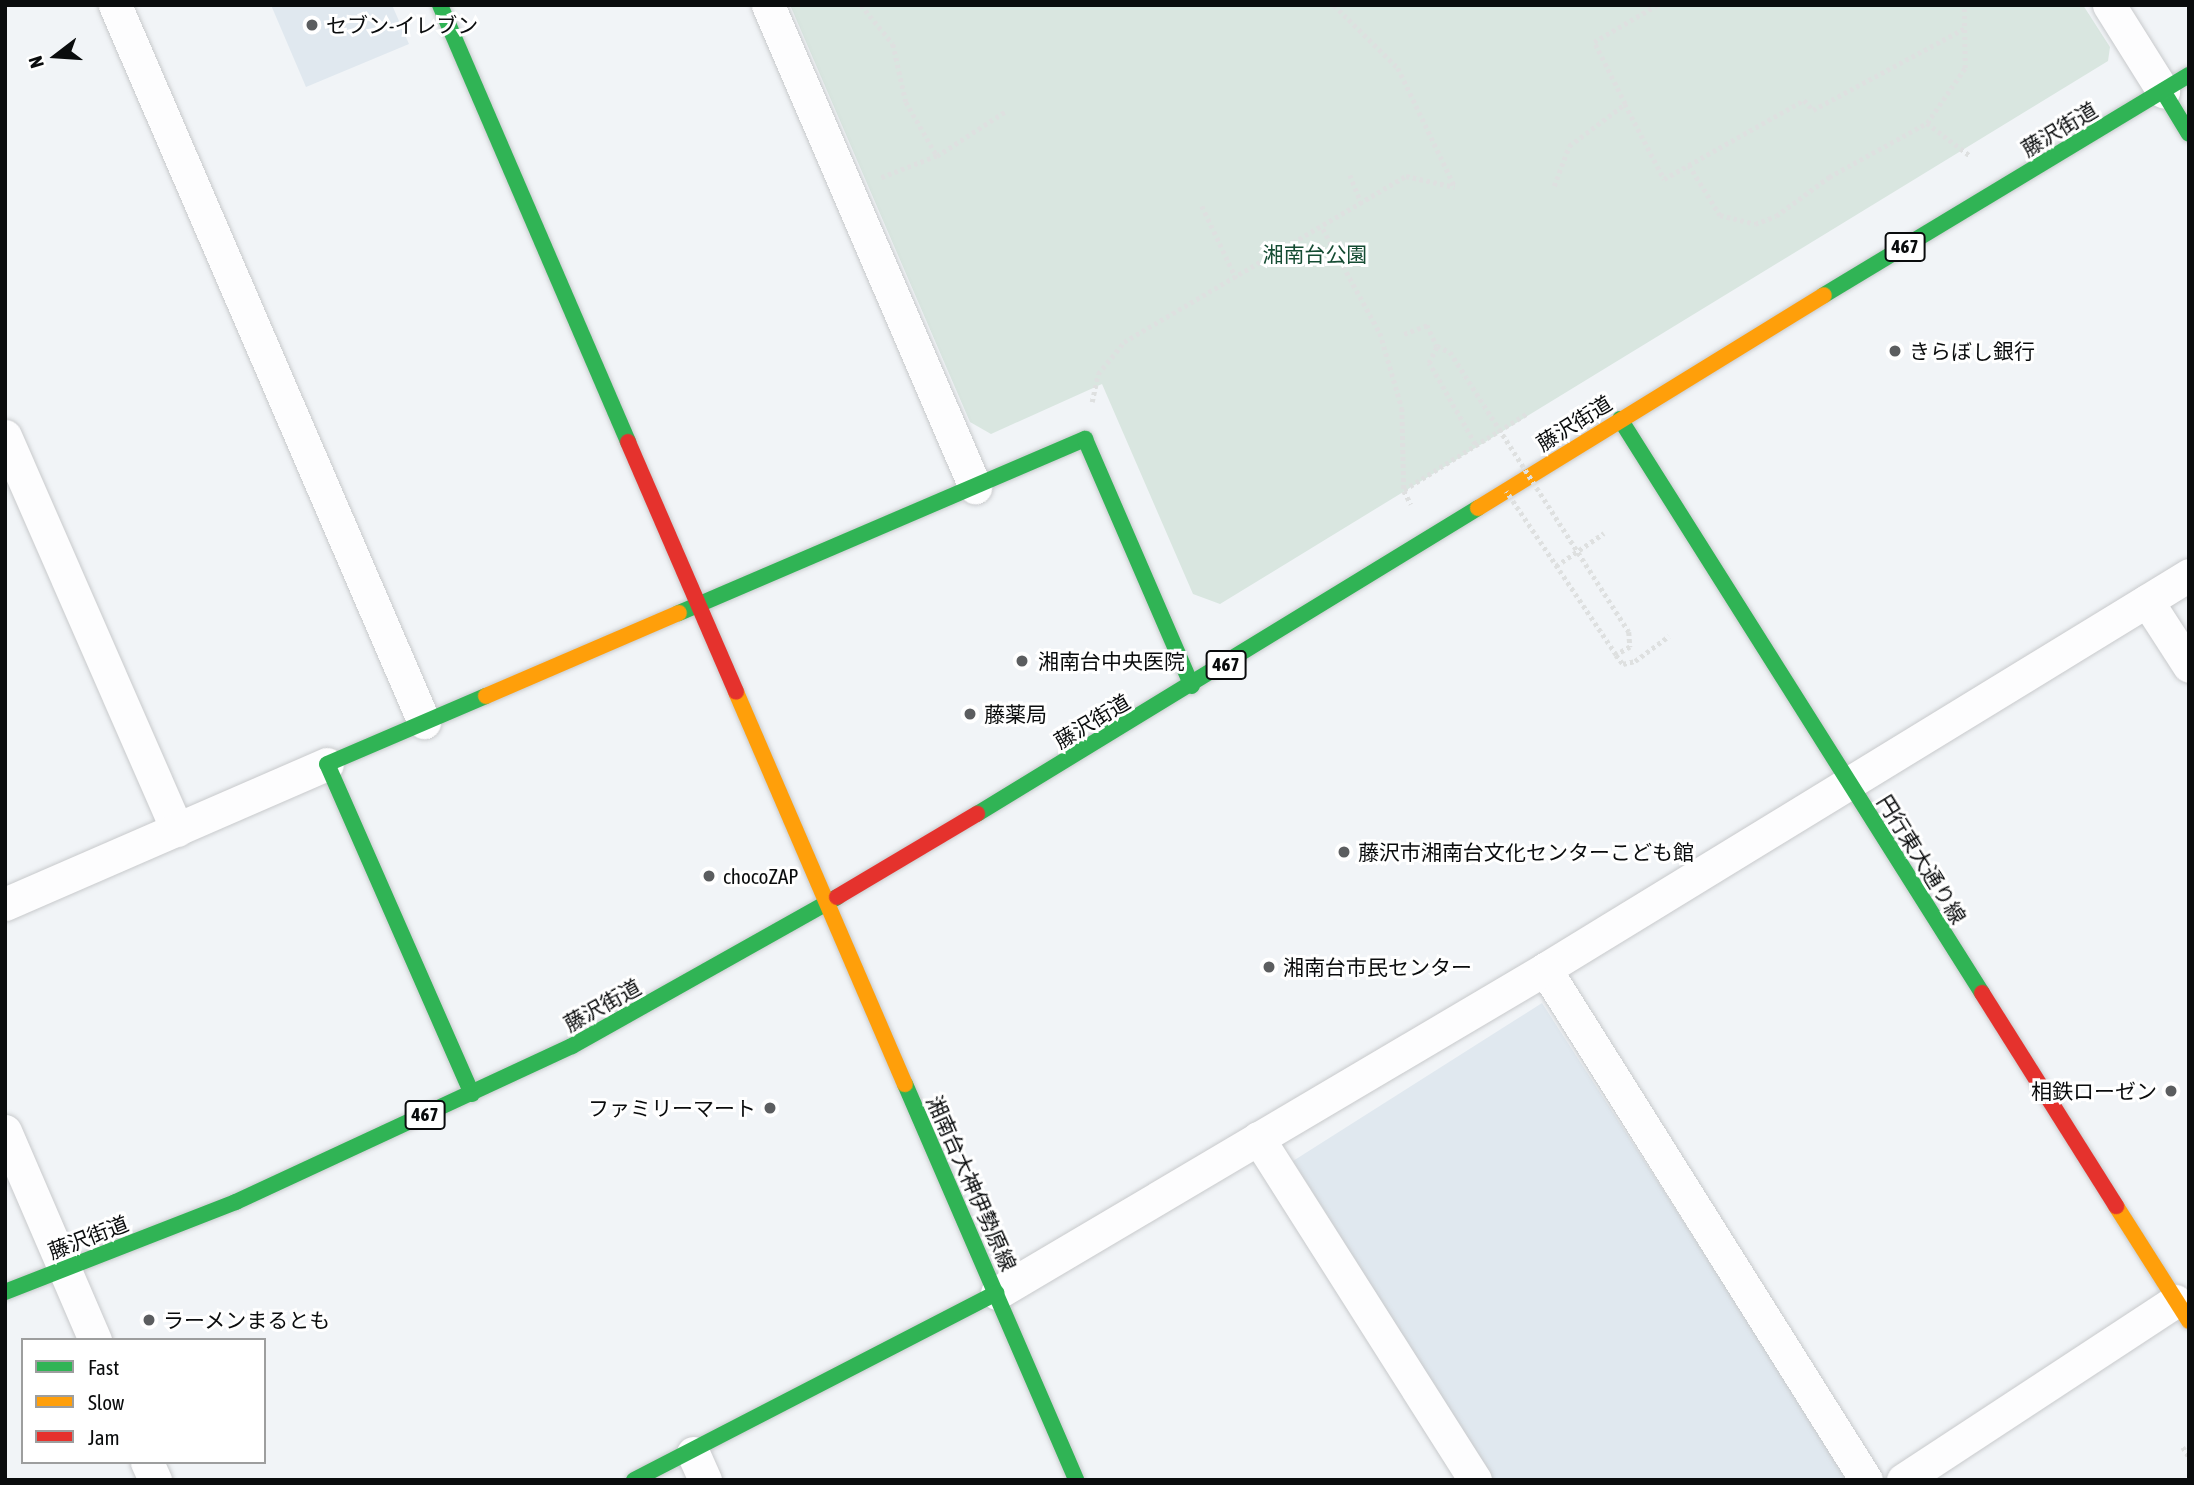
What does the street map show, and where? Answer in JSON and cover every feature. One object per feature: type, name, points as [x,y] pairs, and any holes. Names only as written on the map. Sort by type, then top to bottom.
[{"type":"main road","name":"湘南台大神伊勢原線","points":[[440,5],[1076,1480]]},
{"type":"main road","points":[[2176,83],[2189,134]]},
{"type":"main road","name":"藤沢街道","points":[[5,1292],[236,1202],[572,1046],[827,903],[1192,686],[1620,419],[2176,83]]},
{"type":"main road","name":"円行東大通り線","points":[[1620,419],[2183,1311]]},
{"type":"main road","points":[[472,1094],[327,764],[1085,439],[1192,686]]},
{"type":"main road","points":[[634,1480],[699,1466],[997,1293]]},
{"type":"street","points":[[115,5],[424,722]]},
{"type":"street","points":[[768,5],[975,487]]},
{"type":"street","points":[[2109,5],[2176,83]]},
{"type":"street","points":[[5,436],[177,830]]},
{"type":"street","points":[[997,1293],[1545,969],[2189,575]]},
{"type":"street","points":[[2147,601],[2189,666]]},
{"type":"street","points":[[5,904],[327,764]]},
{"type":"street","points":[[1545,969],[1866,1480]]},
{"type":"street","points":[[5,1131],[94,1338]]},
{"type":"street","points":[[1258,1138],[1475,1480]]},
{"type":"street","points":[[1903,1480],[2183,1311]]},
{"type":"street","points":[[148,1464],[155,1480]]},
{"type":"path","points":[[861,5],[893,44],[906,102],[937,156]]},
{"type":"path","points":[[1085,439],[1098,374],[1124,342],[1323,229],[1406,176],[1455,187],[1398,68],[1334,5]]},
{"type":"path","points":[[1657,5],[1594,42],[1664,179],[1804,100],[1813,110],[1968,27]]},
{"type":"path","points":[[1689,165],[1720,215],[1755,224],[1776,216],[1829,177],[1927,123],[1965,68],[1968,27],[1964,5]]},
{"type":"path","points":[[1554,186],[1569,146],[1625,104]]},
{"type":"path","points":[[848,192],[937,156],[1006,111]]},
{"type":"path","points":[[1927,123],[1969,155]]},
{"type":"path","points":[[1350,175],[1362,204]]},
{"type":"path","points":[[1202,206],[1236,278]]},
{"type":"path","points":[[1323,229],[1384,345],[1402,408],[1404,491],[1429,539]]},
{"type":"path","points":[[1404,334],[1427,325],[1437,346],[1450,352],[1629,632],[1630,647],[1616,655]]},
{"type":"path","points":[[1437,346],[1429,363],[1475,444]]},
{"type":"path","points":[[1404,491],[1526,414]]},
{"type":"path","points":[[1506,491],[1623,664],[1634,661],[1669,636]]},
{"type":"path","points":[[1556,566],[1604,533]]},
{"type":"path","points":[[2183,1447],[2189,1457]]},
{"type":"shaded area","points":[[271,5],[392,5],[409,44],[306,87]]},
{"type":"shaded area","points":[[1542,1003],[1850,1479],[1494,1480],[1293,1161]]},
{"type":"green space","name":"湘南台公園","points":[[790,5],[2083,5],[2110,47],[2108,61],[1220,604],[1193,594],[1102,384],[991,434],[970,422]]},
{"type":"traffic: fast","points":[[440,5],[628,442]]},
{"type":"traffic: fast","points":[[1824,295],[2189,75]]},
{"type":"traffic: fast","points":[[2163,91],[2189,134]]},
{"type":"traffic: fast","points":[[1620,419],[1982,993]]},
{"type":"traffic: fast","points":[[679,613],[1085,439],[1192,686]]},
{"type":"traffic: fast","points":[[977,814],[1478,508]]},
{"type":"traffic: fast","points":[[472,1094],[327,764],[486,696]]},
{"type":"traffic: fast","points":[[5,1292],[236,1202],[572,1046],[837,897]]},
{"type":"traffic: fast","points":[[905,1084],[1076,1480]]},
{"type":"traffic: fast","points":[[634,1480],[997,1293]]},
{"type":"traffic: slow","points":[[1478,508],[1824,295]]},
{"type":"traffic: slow","points":[[486,696],[679,613]]},
{"type":"traffic: slow","points":[[736,692],[905,1084]]},
{"type":"traffic: slow","points":[[2116,1206],[2189,1321]]},
{"type":"traffic: jam","points":[[628,442],[736,692]]},
{"type":"traffic: jam","points":[[837,897],[977,814]]},
{"type":"traffic: jam","points":[[1982,993],[2116,1206]]},
{"type":"place","name":"セブン-イレブン","points":[[312,25]]},
{"type":"place","name":"きらぼし銀行","points":[[1895,351]]},
{"type":"place","name":"湘南台中央医院","points":[[1022,661]]},
{"type":"place","name":"藤薬局","points":[[970,714]]},
{"type":"place","name":"藤沢市湘南台文化センターこども館","points":[[1344,852]]},
{"type":"place","name":"chocoZAP","points":[[709,876]]},
{"type":"place","name":"湘南台市民センター","points":[[1269,967]]},
{"type":"place","name":"相鉄ローゼン","points":[[2171,1091]]},
{"type":"place","name":"ファミリーマート","points":[[770,1108]]},
{"type":"place","name":"ラーメンまるとも","points":[[149,1320]]}]
